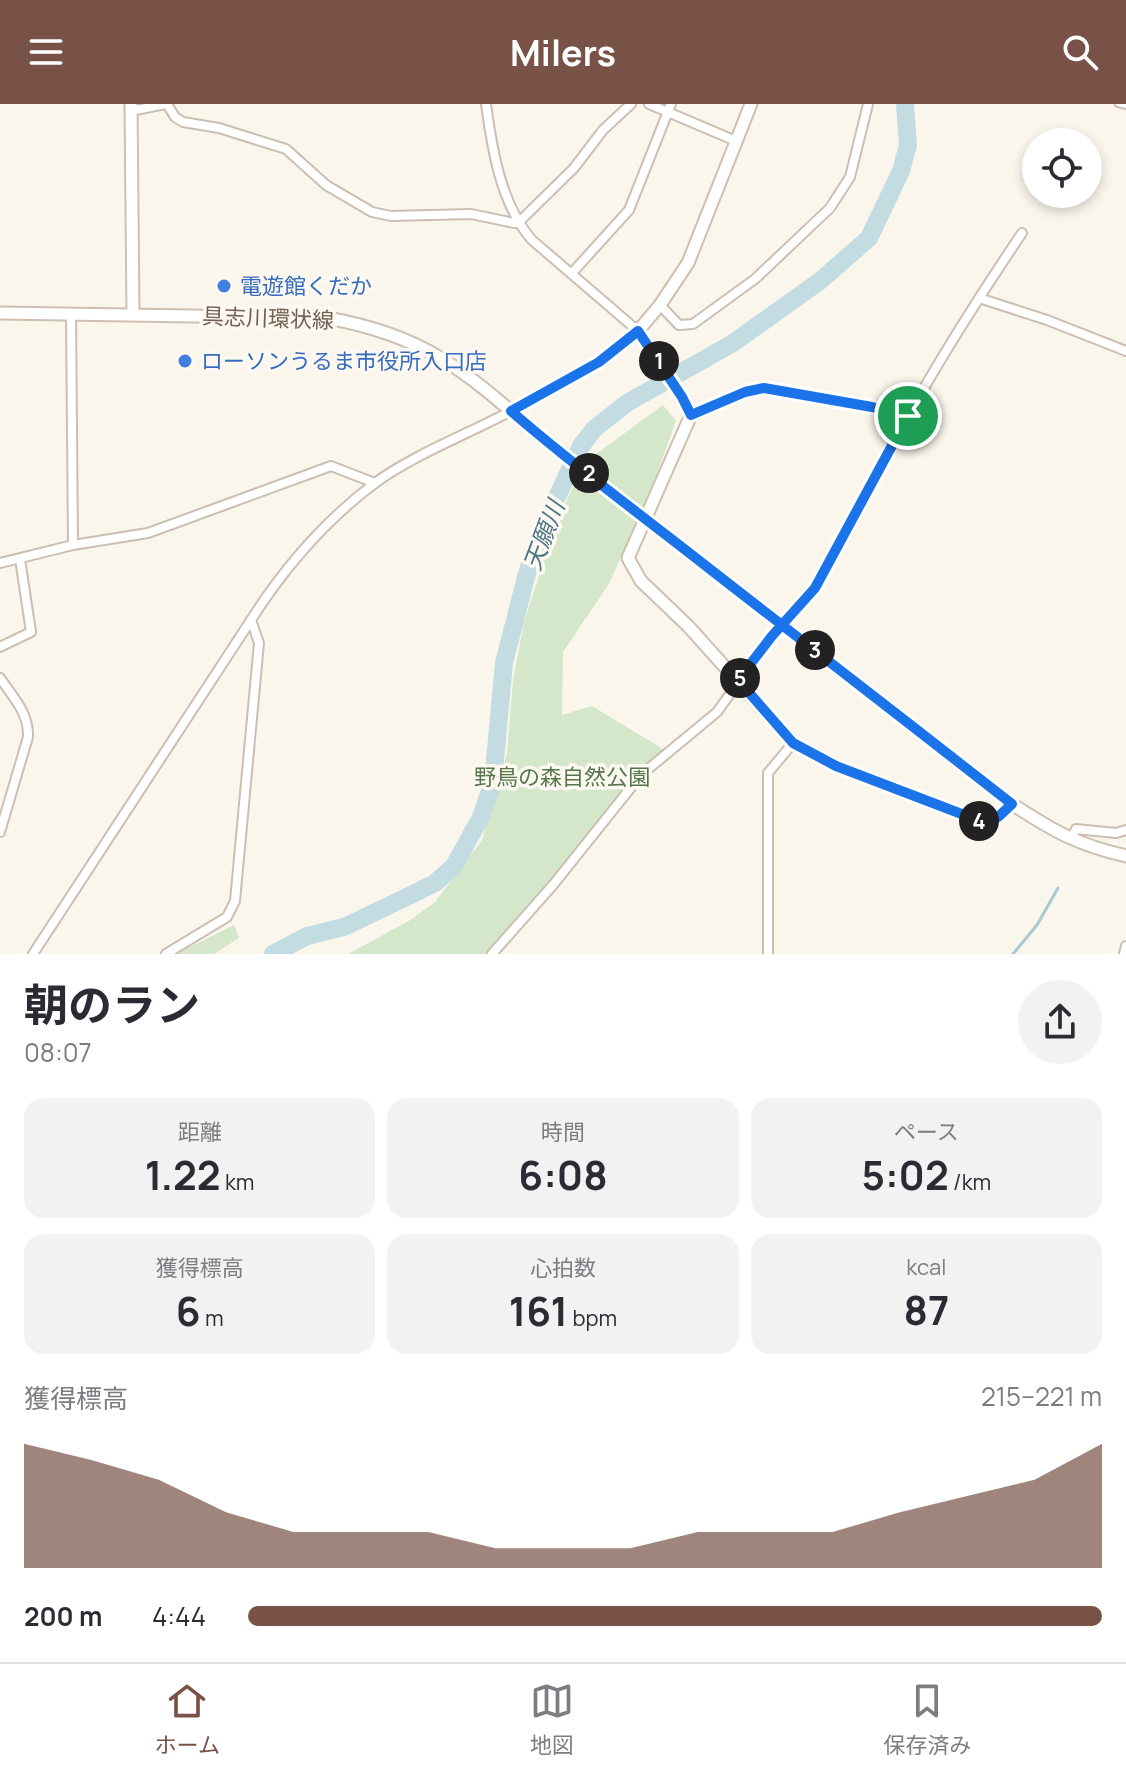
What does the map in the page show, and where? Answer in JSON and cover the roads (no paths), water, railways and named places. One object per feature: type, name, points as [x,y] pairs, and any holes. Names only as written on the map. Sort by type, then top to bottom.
[{"type":"main road","points":[[511,411],[599,362],[638,331],[660,305],[688,263],[751,104]]},
{"type":"main road","points":[[131,107],[133,314]]},
{"type":"main road","name":"具志川環状線","points":[[0,313],[327,318],[363,324],[427,348],[482,385],[535,432],[1012,804],[1055,832],[1091,848],[1126,856]]},
{"type":"main road","points":[[638,331],[691,415],[628,558],[641,581],[689,627],[793,743],[836,766],[980,821],[998,817],[1012,804]]},
{"type":"street","points":[[131,107],[166,104],[183,122],[219,128],[286,149],[326,185],[372,212],[391,216],[471,214],[518,223]]},
{"type":"street","points":[[486,104],[495,153],[518,223],[532,240],[638,331]]},
{"type":"street","points":[[518,223],[574,168],[603,130],[631,104]]},
{"type":"street","points":[[649,104],[669,108],[736,141]]},
{"type":"street","points":[[660,305],[679,325],[693,324],[755,279],[830,208],[850,177],[868,104]]},
{"type":"street","points":[[572,273],[629,210],[669,108]]},
{"type":"street","points":[[492,954],[553,885],[641,775],[717,712],[772,636],[815,588],[908,416],[1022,233]]},
{"type":"street","points":[[979,298],[1126,351]]},
{"type":"street","points":[[71,314],[73,545]]},
{"type":"street","points":[[691,415],[745,392],[764,388],[908,416]]},
{"type":"street","points":[[33,954],[276,580],[316,537],[375,483],[511,411]]},
{"type":"street","points":[[0,563],[73,545],[148,533],[331,466],[375,483]]},
{"type":"street","points":[[0,647],[31,632],[20,559]]},
{"type":"street","points":[[166,954],[227,917],[235,901],[259,643],[251,620]]},
{"type":"street","points":[[0,678],[22,709],[28,728],[0,832]]},
{"type":"street","points":[[768,954],[768,773],[793,743]]},
{"type":"street","points":[[1071,839],[1076,829],[1116,833],[1126,830]]},
{"type":"street","points":[[1124,954],[1126,946]]},
{"type":"lane","points":[[1118,104],[1126,106]]},
{"type":"waterway","name":"天願川","points":[[273,954],[307,936],[344,927],[413,894],[435,883],[454,866],[481,817],[493,782],[504,663],[526,577],[540,533],[581,446],[594,429],[627,403],[733,343],[820,281],[869,238],[901,171],[908,145],[905,104]]},
{"type":"waterway","points":[[1013,954],[1037,925],[1058,888]]},
{"type":"place","name":"電遊館くだか","points":[[224,286]]},
{"type":"place","name":"ローソンうるま市役所入口店","points":[[185,361]]},
{"type":"park label","name":"野鳥の森自然公園","points":[[562,777]]}]
